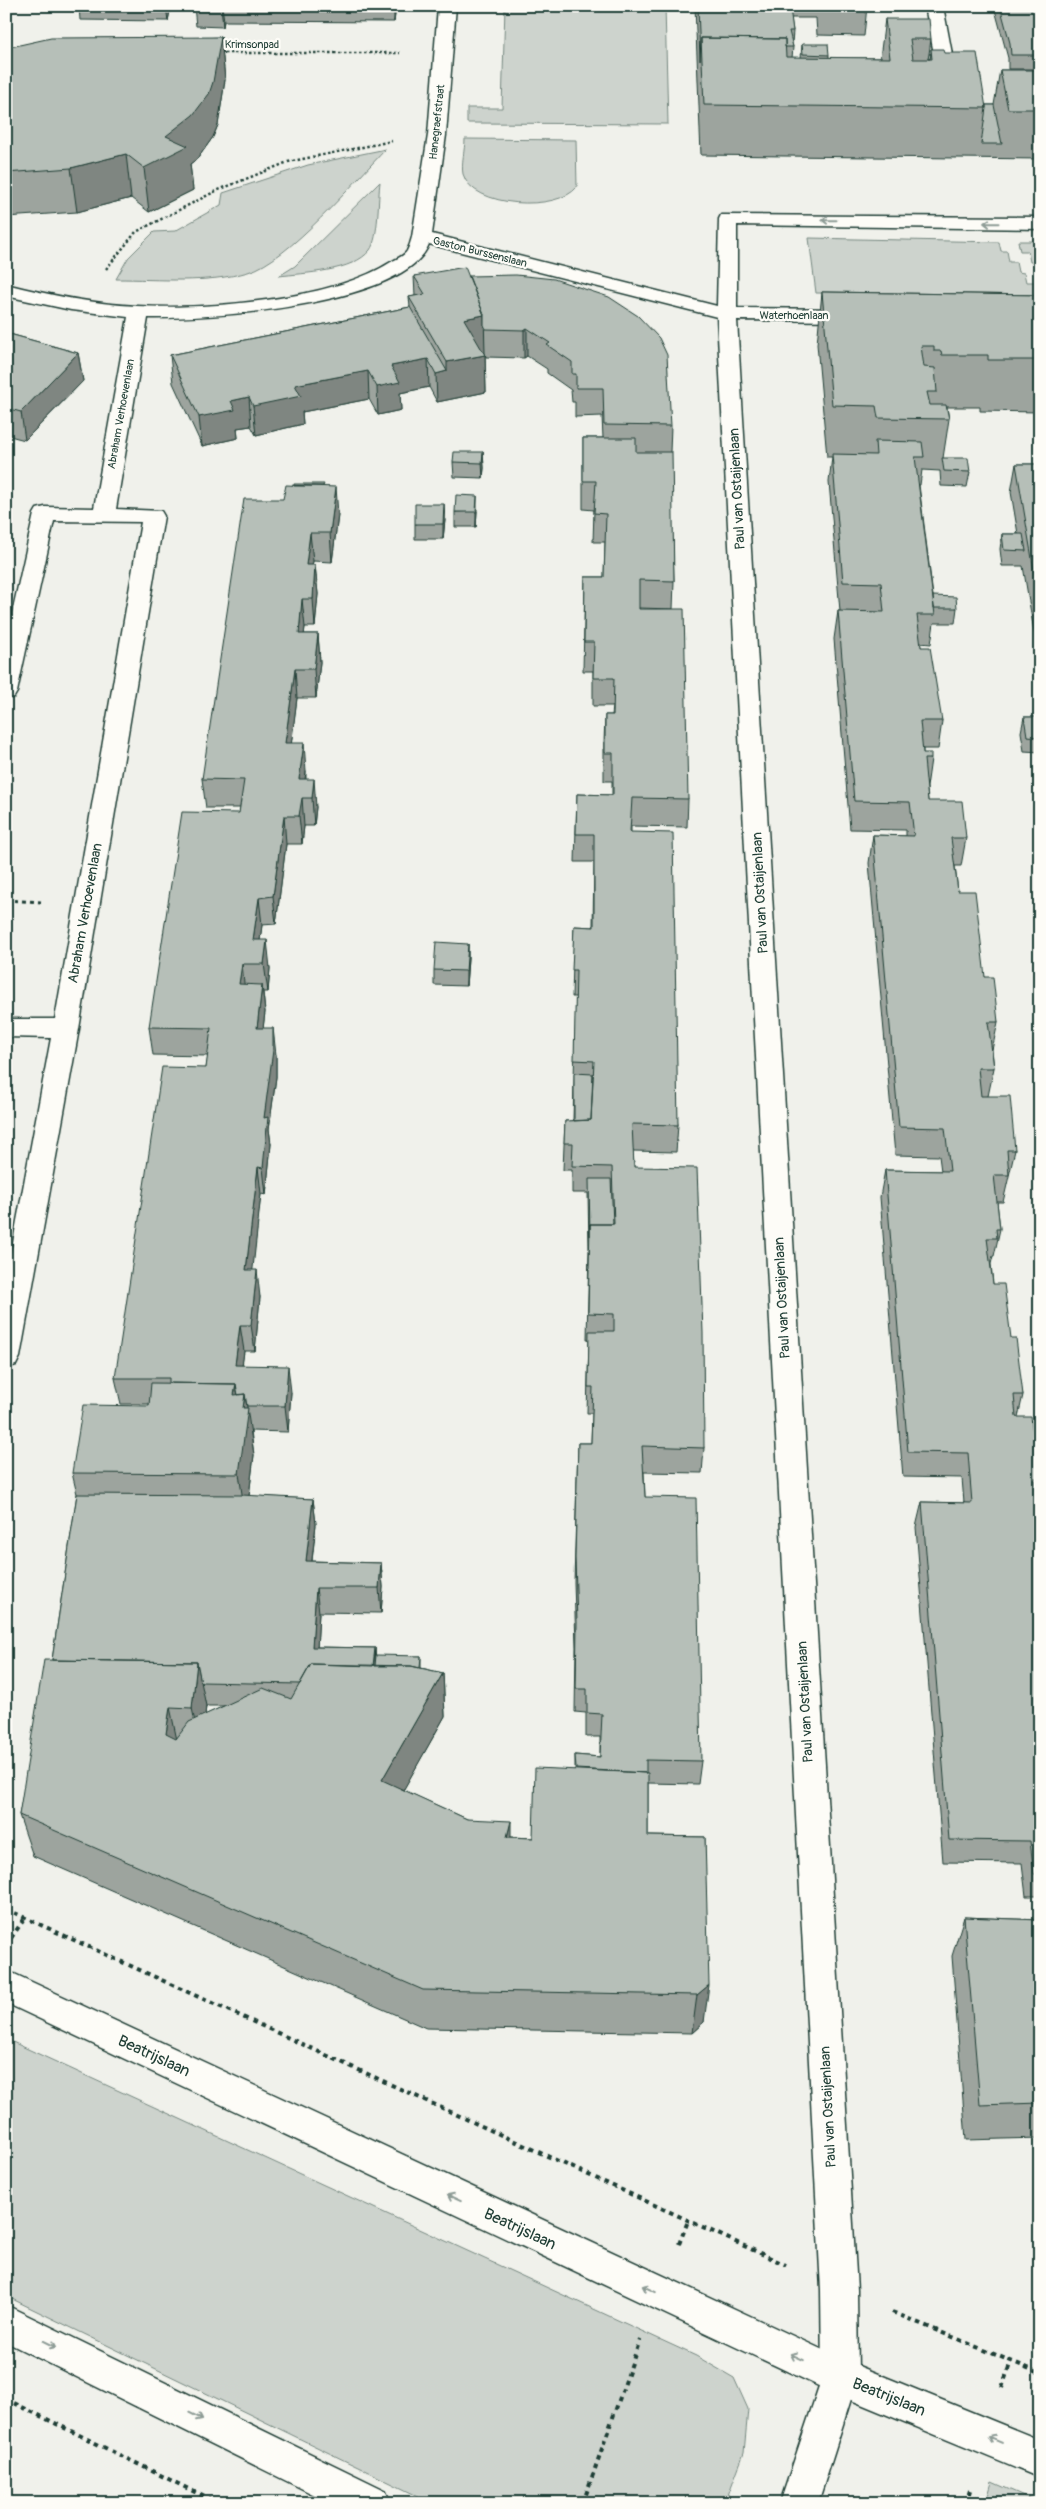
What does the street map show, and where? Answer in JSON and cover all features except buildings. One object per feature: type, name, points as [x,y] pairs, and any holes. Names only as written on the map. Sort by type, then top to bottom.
[{"type":"street","name":"Hanegraefstraat","points":[[422,237],[438,135],[447,6]]},
{"type":"street","points":[[934,6],[944,54]]},
{"type":"street","points":[[727,314],[728,219],[1040,223]]},
{"type":"street","name":"Gaston Burssenslaan","points":[[6,290],[83,306],[138,312],[212,309],[281,303],[378,279],[414,256],[422,237],[727,314]]},
{"type":"street","name":"Abraham Verhoevenlaan","points":[[104,515],[138,312]]},
{"type":"street","name":"Waterhoenlaan","points":[[727,314],[874,315]]},
{"type":"street","name":"Paul van Ostaijenlaan","points":[[727,314],[839,2290],[840,2377],[799,2503]]},
{"type":"street","name":"Abraham Verhoevenlaan","points":[[6,692],[45,514],[153,516],[66,1029],[6,1357]]},
{"type":"street","points":[[6,1028],[66,1029]]},
{"type":"street","name":"Beatrijslaan","points":[[6,1986],[657,2293],[840,2377],[1040,2459]]},
{"type":"street","points":[[6,2323],[372,2503]]},
{"type":"path","name":"Krimsonpad","points":[[215,53],[443,53]]},
{"type":"path","points":[[83,306],[99,278],[136,232],[216,190],[288,162],[385,142],[438,135]]},
{"type":"path","points":[[6,1909],[839,2290],[1040,2373]]},
{"type":"path","points":[[6,1944],[25,1918]]},
{"type":"path","points":[[583,2503],[657,2293],[688,2221]]},
{"type":"path","points":[[6,2399],[217,2503]]},
{"type":"shaded area","points":[[505,6],[665,6],[668,124],[467,123],[467,108],[502,108]]},
{"type":"shaded area","points":[[465,139],[576,140],[577,187],[567,195],[535,203],[516,203],[498,200],[482,194],[470,185],[463,174]]},
{"type":"shaded area","points":[[386,149],[301,237],[264,265],[248,272],[216,278],[183,280],[116,279],[128,258],[154,232],[175,231],[221,205],[223,193],[308,165]]},
{"type":"shaded area","points":[[380,182],[378,217],[375,236],[370,250],[352,263],[340,267],[279,276],[295,266]]},
{"type":"shaded area","points":[[809,238],[999,242],[1001,251],[1007,251],[1009,262],[1016,262],[1018,272],[1024,273],[1026,282],[1035,282],[1038,295],[816,293]]},
{"type":"shaded area","points":[[1018,241],[1040,241],[1040,273],[1036,262],[1030,262],[1028,251],[1020,251]]},
{"type":"shaded area","points":[[6,2039],[696,2356],[734,2378],[748,2409],[744,2453],[725,2503],[432,2503],[6,2296]]},
{"type":"shaded area","points":[[992,2482],[1040,2503],[986,2503]]}]
